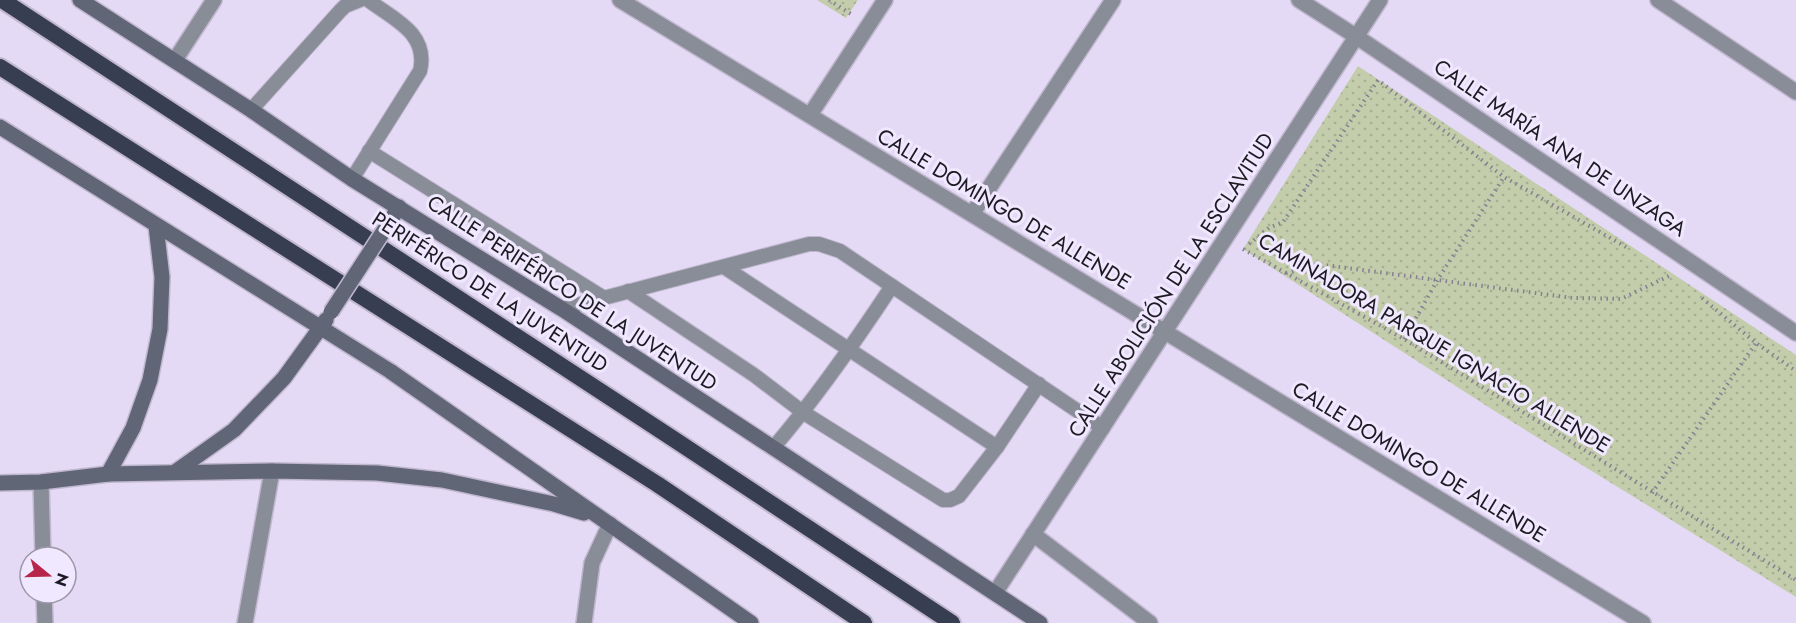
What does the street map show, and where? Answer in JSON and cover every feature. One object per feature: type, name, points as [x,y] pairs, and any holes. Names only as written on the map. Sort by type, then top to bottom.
[{"type":"highway","name":"PERIFÉRICO DE LA JUVENTUD","points":[[2,0],[952,623]]},
{"type":"highway","points":[[0,67],[657,484],[864,623]]},
{"type":"main road","name":"CALLE PERIFÉRICO DE LA JUVENTUD","points":[[80,0],[251,110],[352,179],[562,309],[1040,623]]},
{"type":"main road","points":[[0,128],[390,371],[752,623]]},
{"type":"main road","points":[[175,472],[234,430],[284,378],[321,328],[399,207]]},
{"type":"main road","points":[[108,474],[133,428],[150,380],[158,339],[162,277],[156,226]]},
{"type":"main road","points":[[0,483],[41,482],[108,474],[175,472],[377,473],[442,480],[554,504],[604,521]]},
{"type":"street","points":[[175,60],[214,0]]},
{"type":"street","name":"CALLE DOMINGO DE ALLENDE","points":[[620,0],[1643,623]]},
{"type":"street","points":[[810,115],[885,0]]},
{"type":"street","points":[[972,214],[1113,0]]},
{"type":"street","name":"CALLE MARÍA ANA DE UNZAGA","points":[[1299,0],[1796,333]]},
{"type":"street","name":"CALLE ABOLICIÓN DE LA ESCLAVITUD","points":[[996,593],[1380,0]]},
{"type":"street","points":[[1658,0],[1796,92]]},
{"type":"street","points":[[245,623],[272,471]]},
{"type":"street","points":[[41,482],[43,545]]},
{"type":"street","points":[[584,623],[592,563],[604,521]]},
{"type":"street","points":[[1034,534],[1150,623]]},
{"type":"street","points":[[44,605],[45,623]]},
{"type":"lane","points":[[251,110],[340,11],[345,6],[360,0]]},
{"type":"lane","points":[[352,179],[420,71],[422,61],[422,49],[415,35],[368,0]]},
{"type":"lane","points":[[369,152],[603,298]]},
{"type":"lane","points":[[562,309],[809,244],[819,244],[840,251],[1103,428]]},
{"type":"lane","points":[[724,267],[997,447]]},
{"type":"lane","points":[[773,448],[804,412],[892,286]]},
{"type":"lane","points":[[628,291],[754,375],[804,412],[943,500],[959,496],[997,447],[1039,384]]},
{"type":"path","name":"CAMINADORA PARQUE IGNACIO ALLENDE","points":[[1633,251],[1504,177],[1378,80],[1283,222],[1269,228],[1243,249],[1404,339],[1796,580]]},
{"type":"path","points":[[1404,339],[1438,279],[1504,177]]},
{"type":"path","points":[[1285,273],[1317,264],[1573,298],[1621,298],[1672,274],[1662,268]]},
{"type":"path","points":[[1698,295],[1756,343],[1796,371]]},
{"type":"path","points":[[1652,493],[1756,343]]},
{"type":"green space","points":[[817,0],[858,0],[846,18]]},
{"type":"green space","points":[[1358,66],[1796,355],[1796,597],[1493,410],[1243,249]]}]
